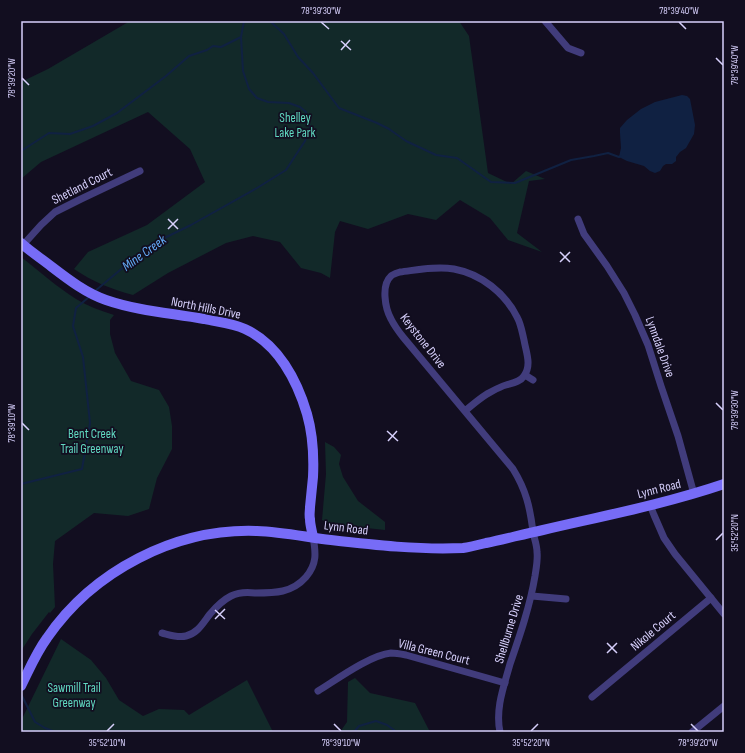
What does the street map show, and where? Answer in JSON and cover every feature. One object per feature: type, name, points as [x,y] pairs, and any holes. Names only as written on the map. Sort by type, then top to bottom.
[{"type":"main road","name":"North Hills Drive","points":[[22,244],[92,295],[117,304],[135,308],[230,324],[244,329],[261,338],[271,347],[285,366],[297,388],[309,422],[313,450],[309,518],[313,537]]},
{"type":"main road","name":"Lynn Road","points":[[21,686],[37,653],[48,637],[75,605],[96,586],[120,568],[159,549],[189,539],[212,534],[256,531],[294,534],[400,547],[465,548],[650,505],[694,494],[724,484]]},
{"type":"street","points":[[545,21],[568,48],[581,53]]},
{"type":"street","name":"Shetland Court","points":[[22,244],[55,212],[140,171]]},
{"type":"street","name":"Lynndale Drive","points":[[578,219],[584,234],[624,293],[648,345],[678,436],[694,494]]},
{"type":"street","name":"Keystone Drive","points":[[525,375],[528,368],[528,356],[520,325],[514,310],[506,299],[492,286],[471,274],[454,269],[440,268],[387,274],[385,296],[390,318],[399,333],[513,469],[520,480],[526,495],[533,532]]},
{"type":"street","points":[[465,411],[487,394],[520,380],[525,375],[533,380]]},
{"type":"street","points":[[650,505],[664,538],[675,554],[724,614]]},
{"type":"street","name":"Shellburne Drive","points":[[500,732],[498,720],[500,697],[532,596],[537,566],[537,552],[533,532]]},
{"type":"street","points":[[162,633],[175,636],[186,636],[196,632],[220,603],[231,596],[243,592],[286,591],[294,587],[306,577],[315,562],[316,551],[313,537]]},
{"type":"street","points":[[532,596],[566,599]]},
{"type":"street","name":"Nikole Court","points":[[592,697],[711,598]]},
{"type":"street","name":"Villa Green Court","points":[[318,691],[365,663],[382,655],[392,653],[406,655],[505,682]]},
{"type":"street","points":[[692,732],[724,706]]},
{"type":"green space","name":"Shelley Lake Park","points":[[130,21],[459,21],[469,36],[488,173],[511,184],[526,171],[545,179],[529,181],[517,233],[542,252],[508,240],[490,218],[460,200],[436,220],[408,214],[368,229],[340,221],[335,232],[330,278],[321,273],[301,268],[280,242],[253,236],[226,243],[168,273],[133,295],[110,288],[88,278],[74,269],[88,252],[147,225],[205,182],[190,149],[148,112],[41,162],[21,179],[21,82],[48,69]]},
{"type":"green space","name":"Bent Creek Trail Greenway","points":[[21,257],[76,299],[114,315],[110,320],[110,334],[115,353],[131,381],[159,390],[169,407],[172,426],[172,449],[157,478],[149,509],[128,516],[94,513],[55,541],[53,564],[55,607],[50,613],[49,612],[32,634],[21,651]]},
{"type":"green space","points":[[325,442],[334,447],[341,455],[339,464],[343,477],[358,501],[385,522],[385,530],[330,524],[322,520],[326,474]]},
{"type":"green space","name":"Sawmill Trail Greenway","points":[[61,639],[91,660],[106,678],[119,700],[143,716],[159,709],[184,710],[189,715],[247,680],[273,732],[23,732],[21,728],[21,721]]},
{"type":"green space","points":[[355,678],[370,693],[415,703],[430,732],[340,732],[347,722],[348,682]]},
{"type":"water","points":[[682,95],[687,96],[690,99],[695,125],[694,134],[686,148],[676,157],[676,161],[672,164],[666,164],[660,171],[655,173],[644,166],[619,157],[621,148],[620,128],[627,120],[641,109],[655,102]]},
{"type":"waterway","name":"Mine Creek","points":[[95,291],[150,245],[191,225],[286,170],[305,141],[310,128],[306,112],[300,107],[289,103],[268,102],[257,98],[249,89],[243,71],[241,37],[244,21]]},
{"type":"waterway","points":[[270,21],[284,34],[298,57],[313,73],[339,108],[377,123],[389,129],[406,141],[436,155],[457,158],[491,182],[515,183],[571,160],[608,153],[619,157],[621,156]]},
{"type":"waterway","points":[[21,151],[49,133],[70,134],[93,126],[117,113],[166,76],[189,56],[207,50],[213,46],[221,47],[241,37]]},
{"type":"waterway","name":"Mine Creek","points":[[21,484],[82,469],[90,423],[83,357],[73,326],[76,308],[89,297]]},
{"type":"waterway","name":"Mine Creek","points":[[21,694],[35,722],[55,732]]},
{"type":"waterway","name":"Mine Creek","points":[[354,732],[359,726],[376,721],[387,725],[395,732]]}]
